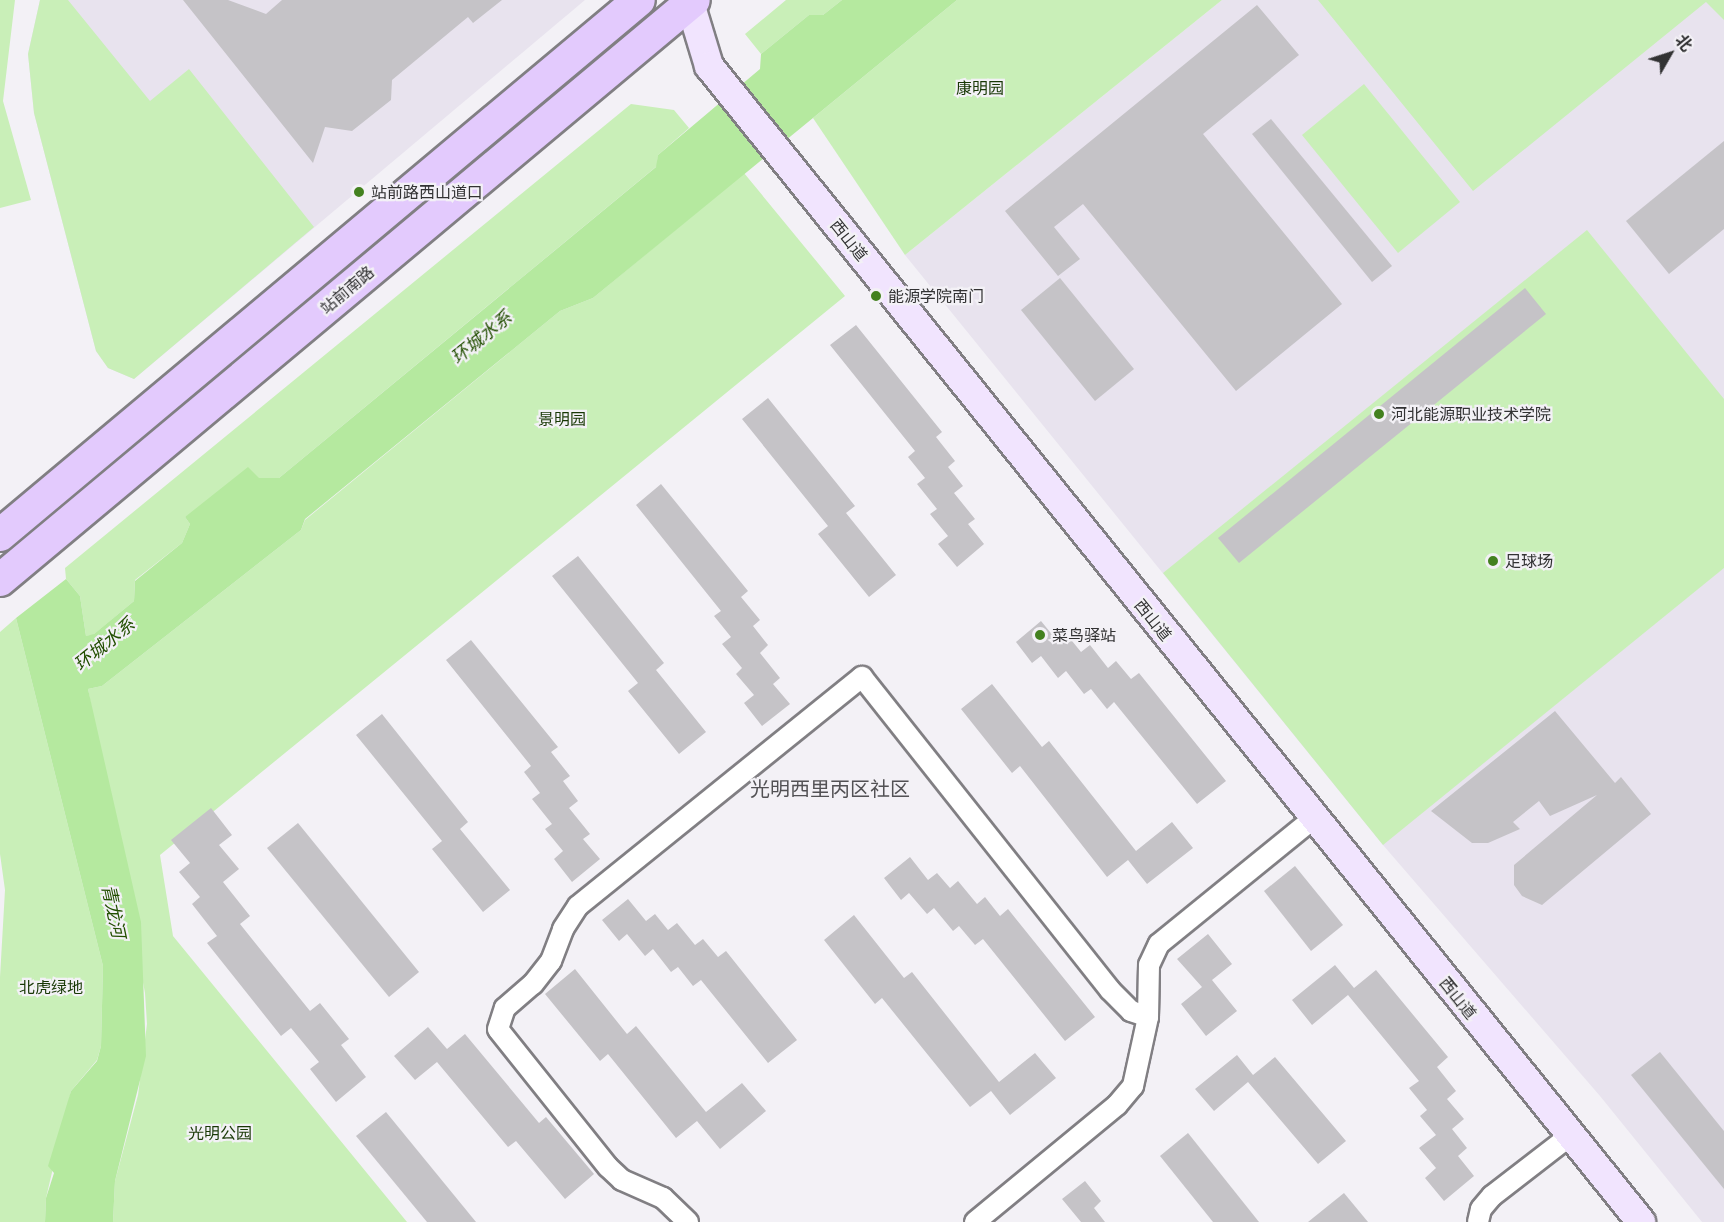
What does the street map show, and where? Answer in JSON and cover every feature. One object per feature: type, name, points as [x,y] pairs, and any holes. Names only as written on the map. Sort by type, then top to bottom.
[{"type":"main road","name":"站前南路","points":[[0,535],[639,0]]},
{"type":"main road","name":"站前南路","points":[[2,579],[689,1]]},
{"type":"street","name":"西山道","points":[[689,1],[709,66],[1313,819],[1641,1222]]},
{"type":"street","points":[[688,1222],[663,1198],[622,1180],[608,1167],[498,1029],[505,1008],[533,984],[550,961],[563,929],[579,906],[862,676],[1110,990],[1131,1011],[1148,1017]]},
{"type":"street","points":[[975,1222],[1117,1104],[1133,1086],[1148,1017],[1149,965],[1159,944],[1313,819]]},
{"type":"street","points":[[1478,1222],[1481,1209],[1492,1196],[1570,1136]]},
{"type":"shaded area","points":[[40,0],[585,0],[134,379],[108,368],[96,351],[34,113],[28,54]]},
{"type":"shaded area","name":"河北能源职业技术学院","points":[[1222,0],[1724,0],[1724,1222],[1702,1222],[1600,1096],[1383,845],[905,255]]},
{"type":"green space","points":[[0,0],[15,0],[3,101],[31,200],[0,208]]},
{"type":"green space","points":[[40,0],[68,0],[150,101],[189,69],[314,227],[134,379],[108,368],[96,351],[34,113],[28,54]]},
{"type":"green space","points":[[786,0],[842,0],[823,15],[809,15],[761,54],[745,34]]},
{"type":"green space","name":"康明园","points":[[957,0],[1222,0],[905,255],[813,118]]},
{"type":"green space","points":[[1318,0],[1724,0],[1724,20],[1706,2],[1473,191]]},
{"type":"green space","points":[[1364,84],[1460,202],[1398,253],[1302,135]]},
{"type":"green space","points":[[631,104],[674,110],[689,128],[658,155],[657,166],[279,478],[258,478],[185,517],[190,524],[182,543],[135,580],[134,601],[93,635],[86,636],[80,596],[66,579],[65,568]]},
{"type":"green space","name":"景明园","points":[[744,173],[845,296],[160,855],[173,936],[407,1222],[113,1222],[115,1181],[138,1095],[147,1024],[145,993],[88,689],[102,686],[301,530],[305,520],[560,311],[593,298]]},
{"type":"green space","points":[[1587,230],[1724,399],[1724,568],[1383,845],[1163,573]]},
{"type":"green space","name":"北虎绿地","points":[[16,618],[103,966],[101,1046],[97,1060],[71,1091],[46,1198],[45,1222],[0,1222],[0,977],[5,890],[0,854],[0,632]]},
{"type":"water","points":[[842,0],[957,0],[593,298],[560,311],[305,519],[301,530],[102,686],[88,689],[141,922],[146,1056],[115,1181],[113,1222],[45,1222],[46,1198],[54,1173],[48,1166],[71,1091],[97,1061],[101,1046],[103,966],[16,618],[66,579],[80,596],[86,636],[94,634],[134,601],[135,581],[182,543],[190,524],[185,517],[248,467],[259,478],[279,478],[656,167],[658,155],[760,69],[761,54],[809,15],[823,15]]},
{"type":"building","points":[[183,0],[228,0],[266,14],[282,0],[502,0],[473,23],[468,17],[392,80],[391,100],[352,131],[325,127],[313,163]]},
{"type":"building","points":[[1257,5],[1299,55],[1203,134],[1342,304],[1236,391],[1083,204],[1054,227],[1080,259],[1058,276],[1005,211]]},
{"type":"building","points":[[1271,119],[1392,266],[1372,282],[1252,134]]},
{"type":"building","points":[[1724,141],[1724,229],[1669,274],[1626,221]]},
{"type":"building","points":[[1060,278],[1134,369],[1095,401],[1021,310]]},
{"type":"building","points":[[1525,288],[1546,314],[1239,563],[1218,538]]},
{"type":"building","points":[[856,325],[942,432],[936,437],[955,461],[948,467],[963,486],[954,493],[975,519],[968,524],[984,544],[957,567],[938,544],[948,536],[930,514],[937,509],[917,484],[925,478],[908,457],[915,451],[830,345]]},
{"type":"building","points":[[768,398],[855,506],[846,513],[896,575],[869,597],[818,534],[828,526],[742,419]]},
{"type":"building","points":[[661,484],[748,591],[741,597],[760,620],[753,626],[768,645],[760,653],[780,678],[773,684],[790,704],[762,726],[744,703],[754,695],[736,674],[742,668],[722,644],[731,637],[714,616],[721,611],[636,505]]},
{"type":"building","points":[[578,556],[664,663],[656,670],[706,732],[679,754],[628,691],[638,683],[552,576]]},
{"type":"building","points":[[1041,621],[1059,643],[1068,636],[1081,652],[1090,645],[1108,668],[1116,661],[1131,679],[1139,673],[1226,781],[1197,804],[1114,702],[1107,709],[1091,689],[1084,694],[1066,671],[1058,678],[1041,656],[1032,663],[1016,642]]},
{"type":"building","points":[[471,640],[558,747],[551,752],[570,776],[563,781],[578,801],[569,808],[590,834],[583,839],[600,859],[572,882],[554,859],[563,851],[545,829],[552,824],[532,799],[540,793],[524,772],[531,766],[446,660]]},
{"type":"building","points":[[992,684],[1042,747],[1049,741],[1136,851],[1172,822],[1193,848],[1147,884],[1128,860],[1107,877],[1020,766],[1012,773],[961,709]]},
{"type":"building","points":[[1555,711],[1615,783],[1621,777],[1651,814],[1542,905],[1522,896],[1514,885],[1514,865],[1597,795],[1550,816],[1539,801],[1513,822],[1520,829],[1488,843],[1472,843],[1431,811]]},
{"type":"building","points":[[382,714],[468,822],[460,829],[510,890],[483,912],[432,849],[442,841],[356,735]]},
{"type":"building","points":[[211,808],[232,835],[219,845],[239,869],[223,882],[250,916],[240,924],[310,1011],[320,1003],[349,1039],[341,1045],[366,1077],[336,1102],[310,1069],[319,1062],[291,1028],[281,1036],[207,943],[217,936],[192,904],[200,897],[179,872],[190,863],[171,840]]},
{"type":"building","points":[[298,823],[419,972],[389,997],[267,848]]},
{"type":"building","points":[[910,857],[928,880],[937,873],[950,888],[958,881],[977,904],[985,897],[1000,916],[1008,909],[1095,1017],[1065,1041],[983,939],[975,945],[959,926],[953,931],[934,908],[927,914],[909,893],[901,900],[884,878]]},
{"type":"building","points":[[1295,866],[1343,925],[1311,951],[1264,891]]},
{"type":"building","points":[[628,899],[646,921],[655,914],[668,930],[677,923],[695,945],[703,939],[718,957],[726,951],[797,1040],[768,1063],[701,980],[693,986],[678,967],[671,972],[653,949],[645,956],[627,934],[619,941],[602,920]]},
{"type":"building","points":[[854,915],[904,978],[912,972],[999,1082],[1035,1053],[1056,1078],[1010,1115],[991,1091],[970,1107],[882,998],[875,1004],[824,940]]},
{"type":"building","points":[[1208,934],[1232,964],[1212,980],[1237,1011],[1206,1036],[1181,1004],[1202,987],[1177,959]]},
{"type":"building","points":[[1335,965],[1354,988],[1376,970],[1448,1057],[1437,1067],[1456,1091],[1447,1099],[1464,1119],[1452,1129],[1467,1148],[1458,1156],[1474,1176],[1444,1201],[1425,1178],[1436,1168],[1419,1148],[1436,1135],[1420,1116],[1427,1110],[1409,1088],[1419,1081],[1348,995],[1312,1025],[1292,1000]]},
{"type":"building","points":[[575,969],[627,1034],[636,1026],[706,1112],[742,1083],[766,1111],[720,1149],[697,1121],[676,1138],[608,1054],[600,1061],[545,994]]},
{"type":"building","points":[[428,1027],[447,1049],[465,1034],[539,1123],[546,1117],[594,1174],[565,1199],[516,1141],[508,1147],[437,1062],[415,1080],[394,1056]]},
{"type":"building","points":[[1660,1052],[1724,1131],[1724,1189],[1631,1075]]},
{"type":"building","points":[[1237,1055],[1253,1075],[1275,1057],[1346,1141],[1318,1164],[1248,1082],[1214,1111],[1195,1089]]},
{"type":"building","points":[[386,1112],[476,1222],[427,1222],[356,1136]]},
{"type":"building","points":[[1188,1133],[1259,1222],[1213,1222],[1160,1156]]},
{"type":"building","points":[[1085,1181],[1101,1201],[1094,1208],[1105,1222],[1081,1222],[1062,1199]]},
{"type":"building","points":[[1344,1193],[1368,1222],[1308,1222]]},
{"type":"place","name":"站前路西山道口","points":[[359,192]]},
{"type":"place","name":"能源学院南门","points":[[876,296]]},
{"type":"place","name":"河北能源职业技术学院","points":[[1379,414]]},
{"type":"place","name":"足球场","points":[[1493,561]]},
{"type":"place","name":"菜鸟驿站","points":[[1040,635]]},
{"type":"district","name":"光明西里丙区社区","points":[[830,788]]},
{"type":"water label","name":"环城水系","points":[[481,337]]},
{"type":"water label","name":"环城水系","points":[[104,644]]},
{"type":"water label","name":"青龙河","points":[[114,911]]},
{"type":"park label","name":"光明公园","points":[[220,1133]]}]
